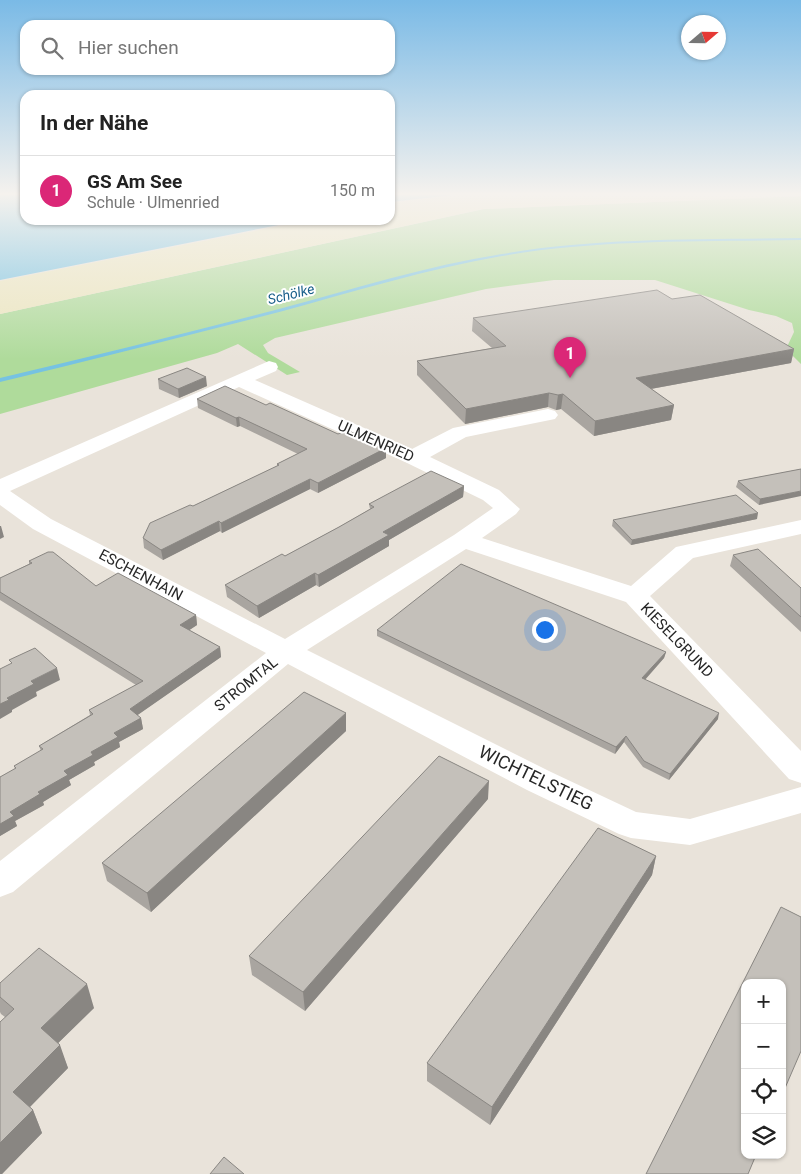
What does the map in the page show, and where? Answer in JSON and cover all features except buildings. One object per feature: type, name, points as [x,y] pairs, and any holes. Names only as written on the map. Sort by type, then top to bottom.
[{"type":"street","points":[[0,487],[269,367]]},
{"type":"street","name":"ULMENRIED","points":[[239,380],[413,457],[491,495],[508,509]]},
{"type":"street","points":[[413,457],[460,432],[548,415]]},
{"type":"street","name":"ESCHENHAIN","points":[[0,494],[42,524],[286,651]]},
{"type":"street","name":"STROMTAL","points":[[0,882],[286,651],[463,540],[508,509]]},
{"type":"street","points":[[635,596],[685,552],[801,527]]},
{"type":"street","name":"KIESELGRUND","points":[[463,540],[635,596],[801,771]]},
{"type":"street","name":"WICHTELSTIEG","points":[[286,651],[539,781],[631,825],[690,832],[801,800]]},
{"type":"green space","points":[[296,250],[801,250],[801,364],[786,349],[794,332],[792,323],[776,316],[749,310],[655,280],[554,280],[486,289],[275,338],[263,345],[268,353],[300,372],[287,375],[238,344],[217,353],[0,414],[0,314]]},
{"type":"sand","points":[[159,250],[295,250],[0,314],[0,281]]},
{"type":"water","points":[[0,250],[153,250],[0,280]]},
{"type":"waterway","name":"Schölke","points":[[0,380],[212,327],[408,275],[471,261],[536,250]]},
{"type":"place","name":"GS Am See","points":[[570,378]]}]
